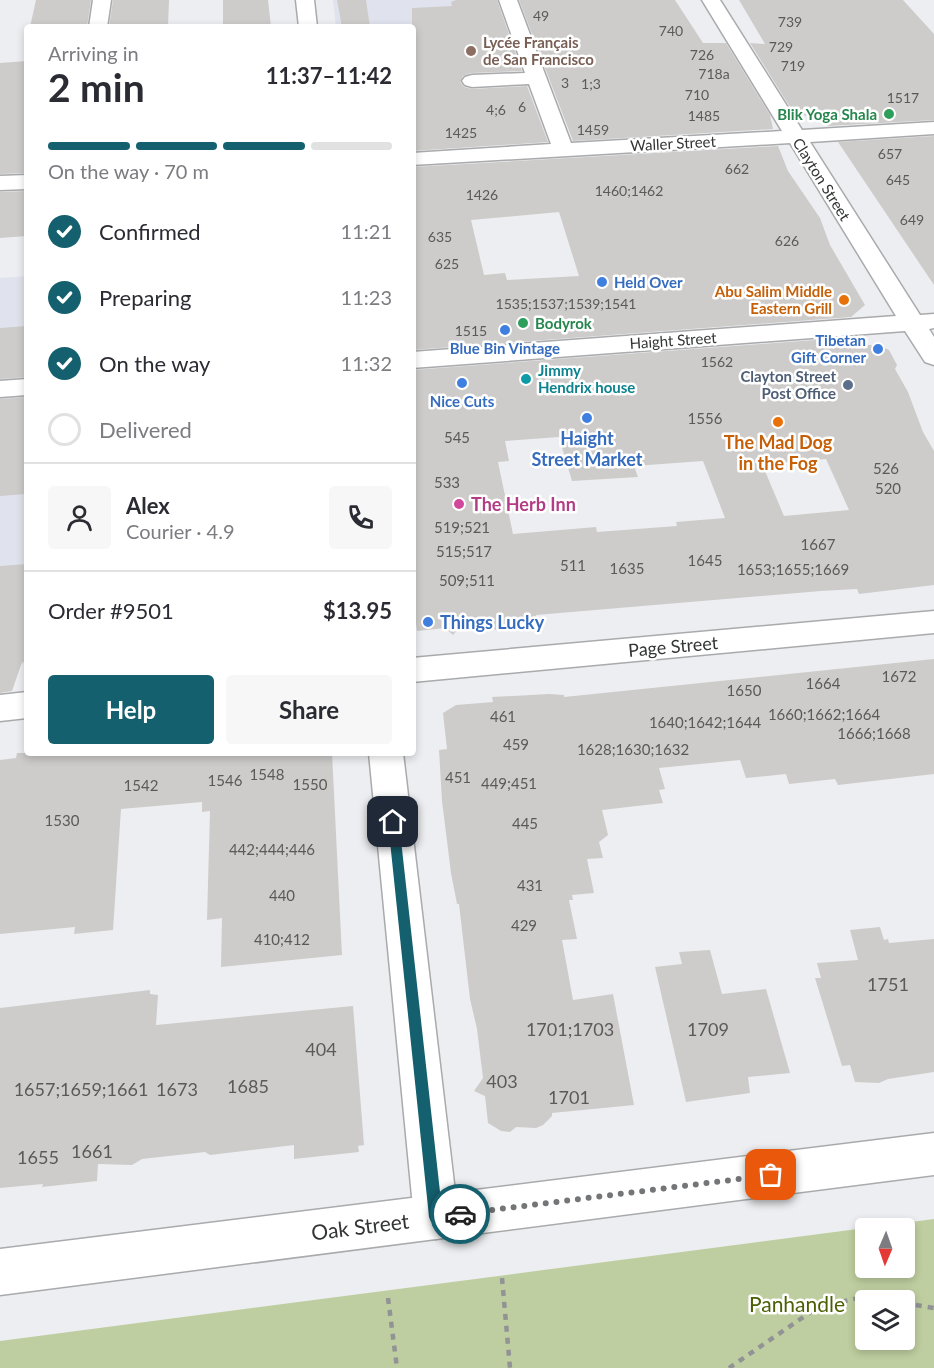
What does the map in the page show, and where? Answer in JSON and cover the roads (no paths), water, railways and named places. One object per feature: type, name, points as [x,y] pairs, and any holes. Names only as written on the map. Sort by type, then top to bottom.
[{"type":"street","points":[[98,24],[102,0]]},
{"type":"street","points":[[305,0],[308,24]]},
{"type":"street","points":[[508,0],[562,150]]},
{"type":"street","name":"Clayton Street","points":[[711,0],[796,136],[923,322],[934,357]]},
{"type":"street","points":[[472,81],[536,78]]},
{"type":"street","name":"Waller Street","points":[[416,159],[934,128]]},
{"type":"street","points":[[0,183],[24,182]]},
{"type":"street","name":"Haight Street","points":[[416,360],[923,322]]},
{"type":"street","points":[[0,389],[24,387]]},
{"type":"street","name":"Page Street","points":[[416,670],[934,622]]},
{"type":"street","points":[[0,708],[24,705]]},
{"type":"street","points":[[386,756],[436,1217]]},
{"type":"street","name":"Oak Street","points":[[0,1272],[934,1154]]},
{"type":"place","name":"Lycée Français de San Francisco","points":[[471,51]]},
{"type":"place","name":"Blik Yoga Shala","points":[[889,114]]},
{"type":"place","name":"Held Over","points":[[602,282]]},
{"type":"place","name":"Abu Salim Middle Eastern Grill","points":[[844,300]]},
{"type":"place","name":"Bodyrok","points":[[523,323]]},
{"type":"place","name":"Blue Bin Vintage","points":[[505,330]]},
{"type":"place","name":"Tibetan Gift Corner","points":[[878,349]]},
{"type":"place","name":"Jimmy Hendrix house","points":[[526,379]]},
{"type":"place","name":"Nice Cuts","points":[[462,383]]},
{"type":"place","name":"Clayton Street Post Office","points":[[848,385]]},
{"type":"place","name":"Haight Street Market","points":[[587,418]]},
{"type":"place","name":"The Mad Dog in the Fog","points":[[778,422]]},
{"type":"place","name":"The Herb Inn","points":[[459,504]]},
{"type":"place","name":"Things Lucky","points":[[428,622]]},
{"type":"park label","name":"Panhandle","points":[[797,1303]]}]
